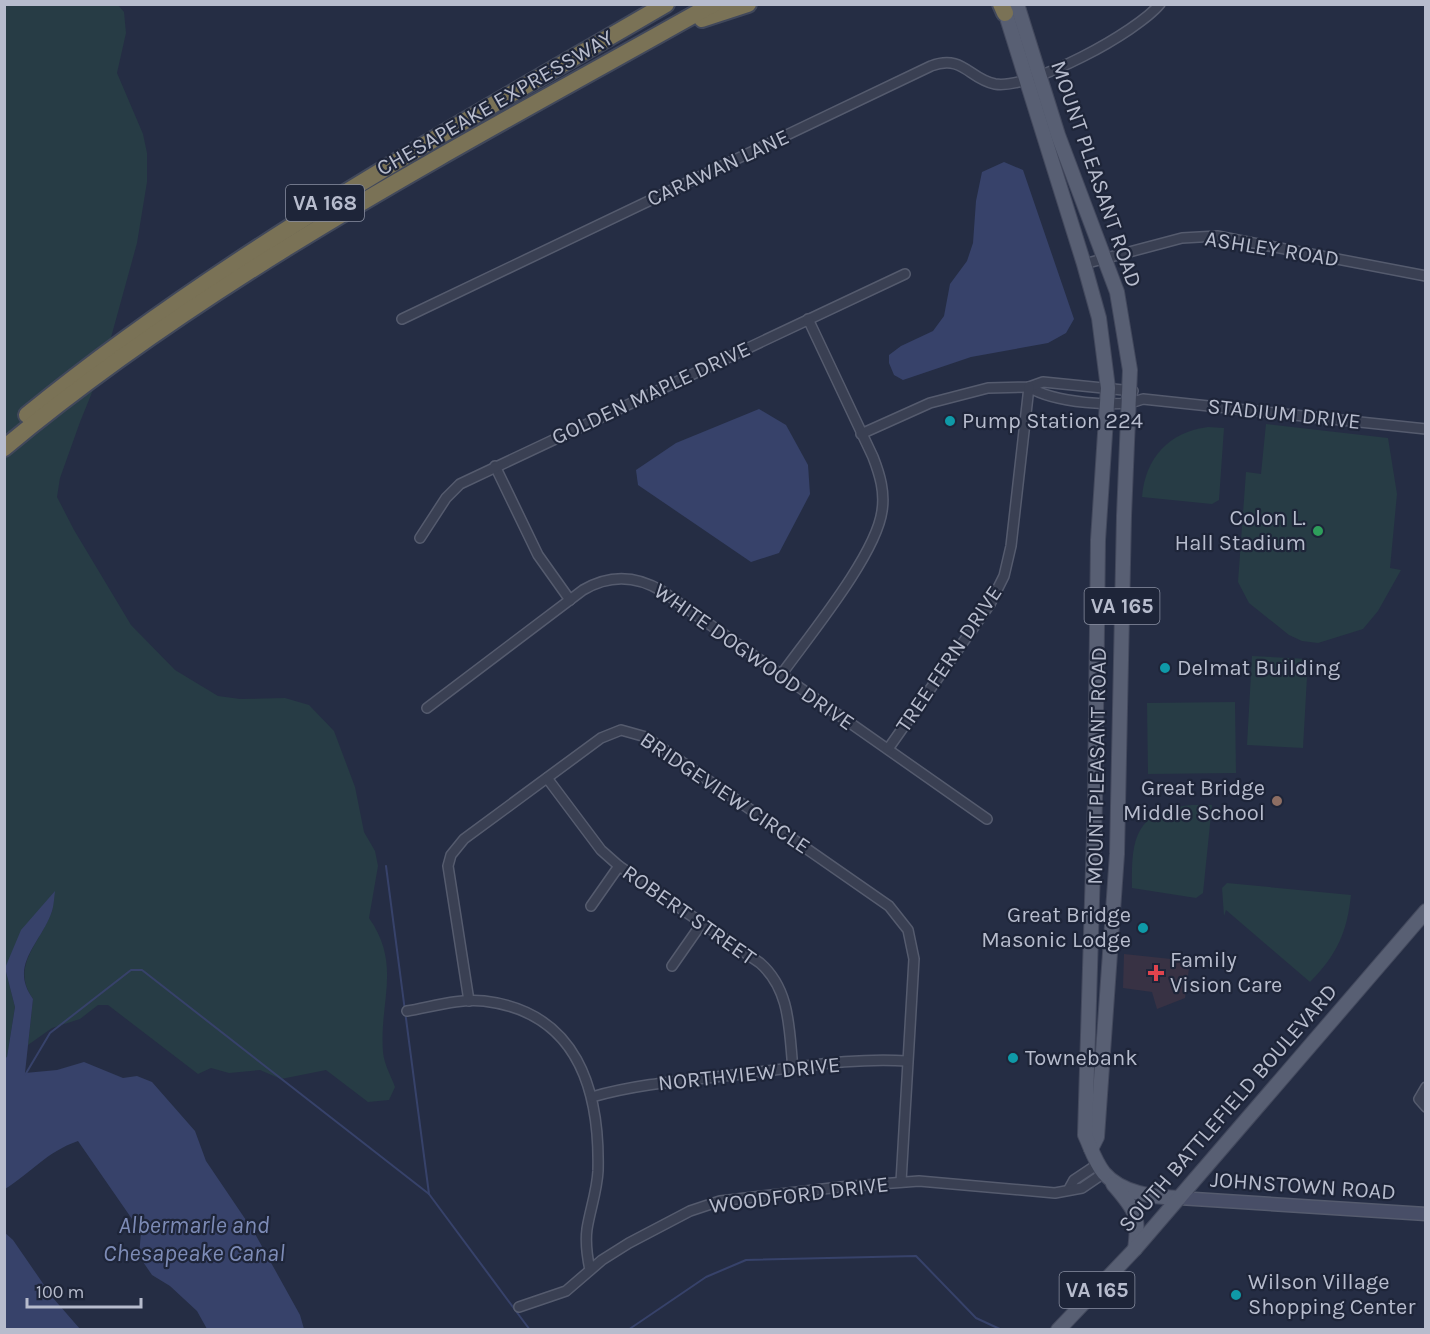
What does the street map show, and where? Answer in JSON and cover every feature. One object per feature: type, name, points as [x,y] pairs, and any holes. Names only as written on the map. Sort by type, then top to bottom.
[{"type":"highway","points":[[639,20],[656,4]]},
{"type":"highway","name":"CHESAPEAKE EXPRESSWAY","points":[[4,434],[147,323],[334,198],[666,4]]},
{"type":"highway","name":"CHESAPEAKE EXPRESSWAY","points":[[4,448],[134,348],[249,272],[713,4]]},
{"type":"highway","points":[[588,75],[637,54],[696,21],[748,4]]},
{"type":"main road","name":"MOUNT PLEASANT ROAD","points":[[1006,7],[1032,77],[1107,260],[1117,292],[1126,341],[1130,389],[1137,401],[1124,516],[1117,854],[1107,1031],[1098,1137],[1091,1149]]},
{"type":"main road","name":"MOUNT PLEASANT ROAD","points":[[1032,77],[1099,318],[1108,395],[1098,540],[1095,801],[1085,1136],[1103,1171]]},
{"type":"main road","name":"SOUTH BATTLEFIELD BOULEVARD","points":[[1058,1329],[1135,1249],[1425,911]]},
{"type":"main road","points":[[1088,1012],[1093,1052],[1092,1106],[1099,1117]]},
{"type":"main road","points":[[1103,1171],[1119,1185],[1144,1195],[1179,1198]]},
{"type":"main road","name":"VA 165","points":[[1103,1171],[1136,1213],[1138,1223],[1135,1249]]},
{"type":"main road","name":"JOHNSTOWN ROAD","points":[[1179,1198],[1425,1214]]},
{"type":"street","name":"CARAWAN LANE","points":[[402,319],[936,64],[948,62],[962,65],[984,80],[999,84],[1032,77],[1119,38],[1160,4]]},
{"type":"street","name":"ASHLEY ROAD","points":[[1084,264],[1107,260],[1182,238],[1217,236],[1425,276]]},
{"type":"street","name":"GOLDEN MAPLE DRIVE","points":[[420,538],[453,490],[495,466],[904,274]]},
{"type":"street","points":[[781,675],[863,557],[877,532],[883,494],[880,476],[808,319]]},
{"type":"street","name":"STADIUM DRIVE","points":[[861,434],[950,396],[988,388],[1029,387],[1043,382],[1137,401],[1425,429]]},
{"type":"street","name":"STADIUM DRIVE","points":[[1029,387],[1040,395],[1108,395],[1130,389]]},
{"type":"street","name":"TREE FERN DRIVE","points":[[888,749],[990,604],[1004,576],[1011,546],[1029,387]]},
{"type":"street","points":[[495,466],[538,555],[570,600]]},
{"type":"street","name":"WHITE DOGWOOD DRIVE","points":[[427,708],[590,586],[609,579],[647,582],[987,819]]},
{"type":"street","name":"BRIDGEVIEW CIRCLE","points":[[469,1001],[449,879],[450,858],[464,839],[612,732],[625,730],[635,733],[664,748],[890,906],[907,926],[913,949],[901,1182]]},
{"type":"street","name":"ROBERT STREET","points":[[547,778],[601,850],[619,866],[760,963],[778,983],[786,1009],[793,1069]]},
{"type":"street","points":[[591,906],[619,866]]},
{"type":"street","points":[[672,966],[702,923]]},
{"type":"street","points":[[407,1011],[469,1001],[485,1001],[512,1008],[555,1030],[580,1064],[592,1097],[597,1135],[598,1173],[586,1242],[590,1270]]},
{"type":"street","name":"NORTHVIEW DRIVE","points":[[592,1097],[624,1089],[793,1069],[884,1059],[907,1061]]},
{"type":"street","points":[[1425,1087],[1419,1099],[1425,1107]]},
{"type":"street","name":"WOODFORD DRIVE","points":[[519,1307],[558,1295],[630,1243],[708,1204],[744,1197],[901,1182],[1055,1193],[1082,1188],[1103,1171]]},
{"type":"shaded area","points":[[5,5],[118,5],[124,12],[126,33],[117,73],[143,134],[147,153],[147,182],[137,243],[104,363],[60,478],[57,497],[131,625],[175,670],[218,696],[240,699],[285,698],[309,705],[334,731],[355,787],[364,832],[375,851],[378,866],[369,918],[379,935],[385,952],[387,968],[383,1052],[395,1087],[389,1100],[368,1102],[326,1070],[281,1079],[260,1070],[229,1073],[211,1068],[198,1074],[108,1005],[98,1005],[80,1019],[52,1028],[28,1045],[33,999],[27,988],[25,967],[51,913],[54,892],[5,968]]},
{"type":"shaded area","name":"Colon L. Hall Stadium","points":[[1266,424],[1388,438],[1397,494],[1390,568],[1401,570],[1378,611],[1363,629],[1318,643],[1302,641],[1289,635],[1249,603],[1238,582],[1246,472],[1261,474]]},
{"type":"shaded area","points":[[1208,427],[1224,428],[1219,500],[1212,504],[1142,497],[1148,470],[1162,449],[1182,435]]},
{"type":"shaded area","points":[[1252,656],[1308,659],[1303,748],[1247,745]]},
{"type":"shaded area","points":[[1235,702],[1236,773],[1148,774],[1147,703]]},
{"type":"shaded area","points":[[1192,805],[1212,805],[1203,893],[1196,898],[1132,888],[1133,855],[1140,830],[1158,813]]},
{"type":"shaded area","points":[[1227,883],[1351,895],[1347,920],[1339,942],[1327,962],[1310,982],[1226,910],[1224,916],[1222,888]]},
{"type":"shaded area","name":"Family Vision Care","points":[[1124,954],[1190,961],[1185,998],[1157,1009],[1152,992],[1123,988]]},
{"type":"shaded area","points":[[5,968],[15,1007],[5,1058]]},
{"type":"water","points":[[1004,162],[1023,170],[1074,319],[1066,333],[1048,343],[971,357],[903,380],[894,375],[889,363],[889,355],[901,346],[933,331],[944,316],[950,284],[967,261],[973,243],[976,201],[982,172]]},
{"type":"water","points":[[759,409],[786,425],[808,465],[810,494],[779,553],[751,562],[638,485],[636,470],[676,443]]},
{"type":"water","name":"Albermarle and Chesapeake Canal","points":[[55,891],[51,914],[25,966],[26,987],[33,999],[25,1073],[57,1070],[84,1062],[123,1078],[137,1076],[152,1082],[195,1131],[206,1161],[254,1232],[300,1315],[304,1329],[207,1329],[197,1311],[170,1286],[152,1275],[139,1256],[141,1232],[78,1141],[57,1151],[5,1189],[5,1058],[15,1007],[5,968],[21,930]]},
{"type":"water","name":"Albermarle and Chesapeake Canal","points":[[4,1232],[13,1240],[53,1298],[80,1329],[5,1329]]},
{"type":"waterway","points":[[386,866],[429,1194]]},
{"type":"waterway","points":[[25,1075],[50,1033],[131,970],[142,970],[429,1194],[530,1330]]},
{"type":"waterway","points":[[628,1330],[706,1277],[746,1260],[916,1256],[976,1318],[1002,1330]]},
{"type":"place","name":"Pump Station 224","points":[[950,421]]},
{"type":"place","name":"Colon L. Hall Stadium","points":[[1318,531]]},
{"type":"place","name":"Delmat Building","points":[[1165,668]]},
{"type":"place","name":"Great Bridge Middle School","points":[[1277,801]]},
{"type":"place","name":"Great Bridge Masonic Lodge","points":[[1143,928]]},
{"type":"place","name":"Family Vision Care","points":[[1156,973]]},
{"type":"place","name":"Townebank","points":[[1013,1058]]},
{"type":"place","name":"Wilson Village Shopping Center","points":[[1236,1295]]}]
